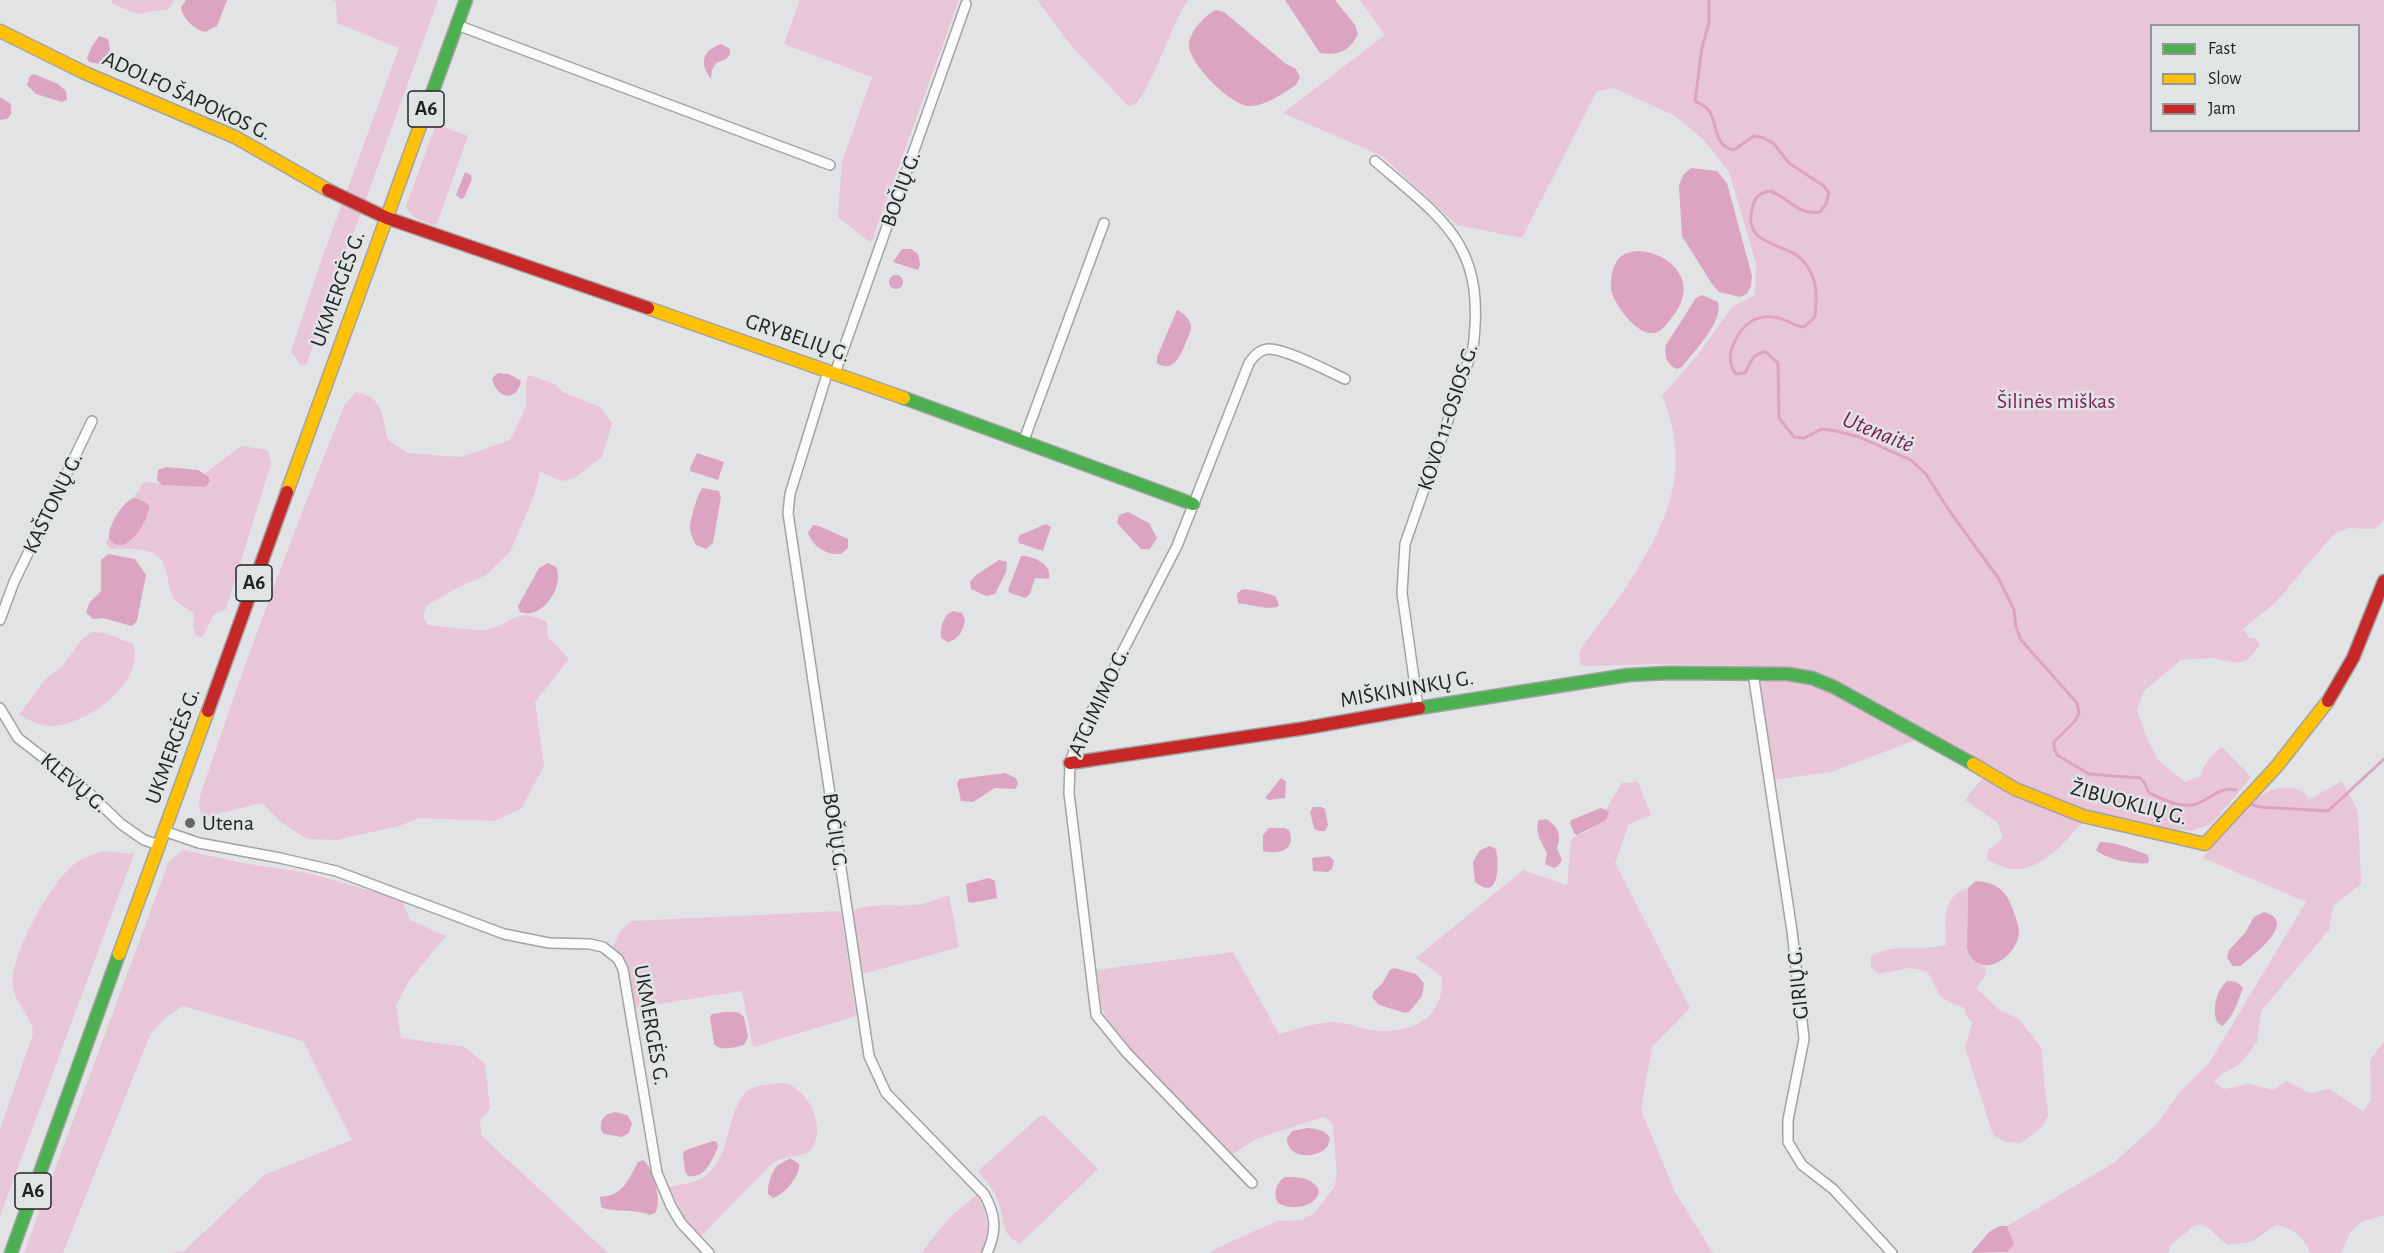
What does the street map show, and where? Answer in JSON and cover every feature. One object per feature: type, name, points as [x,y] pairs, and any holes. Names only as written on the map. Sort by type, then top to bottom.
[{"type":"main road","name":"UKMERGĖS G.","points":[[164,831],[466,0]]},
{"type":"main road","name":"ADOLFO ŠAPOKOS G.","points":[[0,32],[85,73],[235,136],[335,195],[387,218]]},
{"type":"main road","name":"GRYBELIŲ G.","points":[[387,218],[832,372],[1023,440],[1192,504]]},
{"type":"main road","name":"ŽIBUOKLIŲ G.","points":[[1753,673],[1812,678],[1834,687],[2015,789],[2083,816],[2205,844],[2323,708],[2341,681],[2357,650],[2384,581]]},
{"type":"main road","name":"MIŠKININKŲ G.","points":[[1070,763],[1306,728],[1573,682],[1628,675],[1753,673]]},
{"type":"main road","name":"A6","points":[[11,1253],[164,831]]},
{"type":"street","name":"BOČIŲ G.","points":[[966,4],[832,372],[790,494],[788,513],[869,1056],[886,1094],[984,1194],[991,1206],[995,1229],[987,1253]]},
{"type":"street","points":[[457,25],[830,165]]},
{"type":"street","name":"KOVO 11-OSIOS G.","points":[[1375,161],[1448,226],[1470,265],[1474,293],[1476,324],[1473,348],[1404,553],[1402,593],[1418,707]]},
{"type":"street","points":[[1023,440],[1104,223]]},
{"type":"street","name":"ATGIMIMO G.","points":[[1252,1183],[1126,1052],[1096,1016],[1069,793],[1070,763],[1079,736],[1177,546],[1249,363],[1256,354],[1266,349],[1279,350],[1345,379]]},
{"type":"street","name":"KAŠTONŲ G.","points":[[0,620],[14,582],[92,421]]},
{"type":"street","name":"GIRIŲ G.","points":[[1753,673],[1792,931],[1804,1039],[1788,1120],[1788,1142],[1802,1165],[1833,1189],[1892,1253]]},
{"type":"street","name":"KLEVŲ G.","points":[[0,708],[18,738],[89,793],[121,824],[144,840],[159,845]]},
{"type":"street","name":"UKMERGĖS G.","points":[[164,831],[199,843],[336,871],[504,934],[549,943],[590,944],[603,947],[612,953],[623,969],[651,1148],[657,1173],[663,1191],[676,1215],[709,1253]]},
{"type":"green space","points":[[112,0],[174,0],[169,9],[137,14],[111,3]]},
{"type":"green space","points":[[333,0],[438,0],[306,365],[300,364],[291,351],[321,261],[399,48],[337,23],[336,2]]},
{"type":"green space","points":[[800,0],[959,0],[871,243],[838,217],[842,162],[872,77],[784,44]]},
{"type":"green space","points":[[1037,0],[1188,0],[1144,92],[1136,104],[1128,106],[1068,42]]},
{"type":"green space","name":"Šilinės miškas","points":[[1360,0],[2384,0],[2384,518],[2382,523],[2373,529],[2348,528],[2334,534],[2276,602],[2243,629],[2260,645],[2248,660],[2237,663],[2212,658],[2181,660],[2144,691],[2137,710],[2158,760],[2185,782],[2201,776],[2208,759],[2222,747],[2251,777],[2212,824],[2191,831],[2083,821],[2044,860],[2025,868],[2014,869],[1987,860],[1988,850],[2003,838],[1997,822],[1965,800],[1990,768],[1929,735],[1831,772],[1772,780],[1756,666],[1658,664],[1581,666],[1579,653],[1640,566],[1653,543],[1671,497],[1675,473],[1675,449],[1671,423],[1662,396],[1700,352],[1732,307],[1755,295],[1756,263],[1729,172],[1705,141],[1675,116],[1614,88],[1597,91],[1522,238],[1457,225],[1382,156],[1283,113],[1385,35]]},
{"type":"green space","points":[[436,124],[468,136],[436,226],[414,217],[406,206]]},
{"type":"green space","points":[[529,375],[555,384],[563,392],[600,407],[612,423],[602,457],[574,478],[562,481],[540,472],[534,496],[510,552],[486,575],[426,606],[423,617],[428,625],[478,630],[499,626],[516,617],[536,618],[547,622],[548,637],[569,659],[535,702],[544,766],[521,809],[494,821],[419,818],[399,826],[336,840],[307,839],[281,822],[262,803],[208,816],[201,812],[199,804],[201,793],[235,695],[288,549],[345,404],[356,392],[372,399],[380,409],[388,440],[407,453],[461,457],[510,440],[526,407],[526,380]]},
{"type":"green space","points":[[241,446],[268,450],[271,464],[226,609],[214,614],[202,638],[195,635],[194,613],[177,602],[171,593],[161,559],[143,550],[110,549],[105,541],[109,539],[118,546],[132,540],[149,514],[150,508],[140,500],[133,498],[144,482],[205,487],[209,477],[205,473]]},
{"type":"green space","points":[[93,632],[105,633],[133,644],[135,659],[131,673],[122,687],[96,710],[80,719],[64,724],[50,726],[19,715],[45,679],[62,667],[83,638]]},
{"type":"green space","points":[[2342,781],[2358,811],[2361,884],[2333,906],[2329,930],[2261,1011],[2257,1042],[2240,1064],[2222,1074],[2214,1082],[2224,1089],[2249,1084],[2273,1090],[2287,1081],[2310,1093],[2329,1089],[2363,1111],[2371,1100],[2370,1060],[2384,1041],[2384,1215],[2361,1222],[2351,1231],[2341,1253],[2311,1253],[2297,1235],[2276,1225],[2251,1242],[2227,1245],[2207,1227],[2200,1224],[2194,1226],[2171,1245],[2168,1253],[2006,1253],[2009,1230],[2007,1226],[2112,1164],[2156,1125],[2180,1092],[2209,1063],[2306,902],[2203,858],[2232,822],[2257,798],[2270,791],[2285,788],[2299,790],[2310,799]]},
{"type":"green space","points":[[1638,782],[1651,815],[1629,824],[1615,863],[1690,1008],[1652,1047],[1641,1110],[1675,1192],[1713,1253],[1209,1253],[1277,1221],[1302,1220],[1313,1214],[1334,1188],[1337,1175],[1333,1126],[1323,1117],[1256,1139],[1233,1154],[1119,1039],[1099,1004],[1097,970],[1233,952],[1279,1034],[1328,1022],[1345,1023],[1373,1031],[1392,1031],[1416,1025],[1433,1011],[1438,1002],[1442,977],[1416,958],[1523,870],[1567,885],[1571,840],[1588,831],[1609,811],[1606,809],[1622,783]]},
{"type":"green space","points":[[183,850],[243,863],[308,873],[402,900],[410,920],[446,936],[409,981],[396,1005],[401,1038],[465,1047],[485,1064],[490,1109],[480,1120],[481,1135],[608,1253],[170,1253],[184,1251],[264,1175],[352,1140],[303,1041],[183,1006],[165,1018],[150,1035],[63,1253],[24,1253],[169,861]]},
{"type":"green space","points":[[103,851],[134,854],[0,1216],[0,1129],[33,1034],[30,1022],[13,988],[13,975],[17,960],[31,925],[61,878],[77,862]]},
{"type":"green space","points":[[1968,888],[1967,949],[1974,961],[1986,967],[1985,976],[1976,988],[1998,1009],[2019,1019],[2041,1047],[2048,1116],[2042,1127],[2021,1143],[2005,1142],[1993,1135],[1965,1047],[1972,1023],[1965,1009],[1940,996],[1927,971],[1908,968],[1878,974],[1871,967],[1871,956],[1890,949],[1946,945],[1946,911],[1953,898]]},
{"type":"green space","points":[[949,895],[959,947],[863,974],[852,912],[867,907],[922,904]]},
{"type":"green space","points":[[841,911],[856,1016],[753,1047],[742,991],[633,1008],[626,968],[619,953],[613,947],[620,931],[632,921]]},
{"type":"green space","points":[[784,1083],[801,1092],[813,1110],[816,1120],[816,1141],[808,1152],[774,1163],[701,1236],[686,1220],[668,1187],[700,1179],[714,1167],[726,1142],[739,1102],[746,1093],[759,1086]]},
{"type":"green space","points":[[1040,1116],[1045,1116],[1098,1169],[1020,1244],[1005,1230],[995,1195],[978,1171]]},
{"type":"green space","points":[[977,1195],[984,1209],[987,1223],[981,1253],[921,1253],[950,1217]]},
{"type":"shaded area","points":[[186,0],[227,0],[217,26],[205,32],[193,26],[186,19],[181,7]]},
{"type":"shaded area","points":[[1285,0],[1335,0],[1355,25],[1358,34],[1355,40],[1338,53],[1320,53]]},
{"type":"shaded area","points":[[1216,10],[1224,12],[1286,64],[1295,68],[1300,77],[1296,85],[1268,101],[1250,106],[1222,92],[1195,61],[1189,44],[1199,24]]},
{"type":"shaded area","points":[[99,36],[108,39],[110,49],[105,60],[100,64],[89,62],[87,58]]},
{"type":"shaded area","points":[[721,44],[730,49],[730,54],[726,59],[716,63],[711,79],[705,68],[704,58],[710,50]]},
{"type":"shaded area","points":[[34,74],[58,84],[66,91],[67,100],[62,102],[36,94],[27,85],[30,76]]},
{"type":"shaded area","points":[[0,97],[11,104],[11,114],[7,119],[0,120]]},
{"type":"shaded area","points":[[1691,168],[1717,171],[1727,183],[1752,276],[1747,294],[1740,297],[1719,292],[1682,236],[1679,186],[1683,175]]},
{"type":"shaded area","points":[[465,172],[471,175],[472,179],[464,198],[461,199],[456,195]]},
{"type":"shaded area","points":[[902,249],[911,249],[918,254],[920,264],[918,270],[893,262]]},
{"type":"shaded area","points":[[1636,251],[1648,252],[1669,262],[1682,279],[1684,289],[1682,300],[1676,312],[1658,332],[1651,333],[1637,327],[1624,314],[1612,293],[1611,278],[1616,262],[1624,254]]},
{"type":"shaded area","points":[[893,275],[899,275],[903,282],[899,289],[893,289],[889,285],[889,279]]},
{"type":"shaded area","points":[[1702,295],[1718,302],[1717,318],[1682,367],[1677,369],[1670,365],[1667,359],[1666,345],[1696,298]]},
{"type":"shaded area","points":[[1177,310],[1189,320],[1190,331],[1176,361],[1163,366],[1157,363],[1157,357]]},
{"type":"shaded area","points":[[498,373],[509,374],[521,381],[515,393],[506,396],[498,390],[492,378]]},
{"type":"shaded area","points":[[697,453],[724,462],[718,480],[690,471]]},
{"type":"shaded area","points":[[166,467],[198,470],[209,477],[210,481],[205,487],[162,485],[157,480],[158,470]]},
{"type":"shaded area","points":[[703,488],[719,491],[721,497],[713,543],[706,549],[696,545],[690,526],[697,499]]},
{"type":"shaded area","points":[[133,498],[149,506],[147,517],[130,541],[123,545],[116,544],[109,539],[110,528],[120,510]]},
{"type":"shaded area","points":[[1128,512],[1149,523],[1157,538],[1150,549],[1141,549],[1117,523],[1119,515]]},
{"type":"shaded area","points":[[1046,524],[1051,527],[1043,551],[1019,543],[1020,535]]},
{"type":"shaded area","points":[[813,525],[848,539],[848,548],[841,554],[821,549],[808,533]]},
{"type":"shaded area","points":[[108,554],[135,559],[146,575],[137,621],[132,626],[103,618],[93,619],[86,612],[90,602],[101,591],[101,560]]},
{"type":"shaded area","points":[[1021,556],[1031,557],[1041,562],[1048,569],[1049,574],[1049,579],[1035,578],[1030,594],[1025,598],[1010,593],[1008,590]]},
{"type":"shaded area","points":[[999,560],[1007,562],[1006,572],[995,594],[986,596],[971,589],[970,582],[976,575]]},
{"type":"shaded area","points":[[548,563],[556,567],[558,575],[550,600],[536,611],[520,612],[518,606],[539,568]]},
{"type":"shaded area","points":[[1246,589],[1276,597],[1279,605],[1267,608],[1238,603],[1237,594]]},
{"type":"shaded area","points":[[953,611],[962,613],[965,620],[960,634],[948,642],[941,638],[941,630],[945,618]]},
{"type":"shaded area","points":[[1005,773],[1016,778],[1018,784],[1015,789],[995,788],[973,802],[961,801],[957,783],[959,779]]},
{"type":"shaded area","points":[[1281,778],[1286,781],[1285,798],[1269,800],[1265,798]]},
{"type":"shaded area","points":[[1313,807],[1325,809],[1328,825],[1325,831],[1318,831],[1314,828],[1310,812]]},
{"type":"shaded area","points":[[1601,808],[1609,811],[1606,820],[1577,835],[1574,833],[1571,820]]},
{"type":"shaded area","points":[[1546,819],[1556,828],[1559,835],[1557,848],[1562,860],[1554,868],[1545,864],[1547,853],[1538,833],[1539,820]]},
{"type":"shaded area","points":[[1269,828],[1289,830],[1291,842],[1285,850],[1263,851],[1263,835]]},
{"type":"shaded area","points":[[2100,842],[2136,850],[2148,855],[2149,861],[2148,863],[2135,863],[2106,856],[2096,850]]},
{"type":"shaded area","points":[[1490,846],[1496,849],[1498,864],[1496,879],[1489,888],[1475,882],[1473,862],[1480,850]]},
{"type":"shaded area","points":[[1329,856],[1334,861],[1332,869],[1328,872],[1313,871],[1312,858]]},
{"type":"shaded area","points":[[989,878],[995,881],[997,898],[971,903],[968,901],[966,884]]},
{"type":"shaded area","points":[[1976,881],[1989,883],[2004,893],[2011,903],[2019,929],[2017,941],[2012,950],[1997,963],[1988,965],[1980,964],[1973,959],[1967,949],[1968,888]]},
{"type":"shaded area","points":[[2264,912],[2274,917],[2277,923],[2275,931],[2270,939],[2241,966],[2233,966],[2227,958],[2229,950],[2245,933],[2254,917]]},
{"type":"shaded area","points":[[1394,968],[1416,974],[1424,983],[1422,996],[1410,1011],[1405,1013],[1379,1005],[1372,997],[1374,991]]},
{"type":"shaded area","points":[[2227,981],[2237,982],[2243,988],[2232,1014],[2222,1026],[2217,1022],[2215,1006],[2220,990]]},
{"type":"shaded area","points":[[738,1012],[744,1017],[748,1037],[744,1045],[720,1048],[714,1044],[710,1017],[712,1014]]},
{"type":"shaded area","points":[[615,1112],[627,1115],[632,1123],[629,1133],[622,1137],[604,1134],[601,1130],[604,1118]]},
{"type":"shaded area","points":[[1318,1129],[1330,1138],[1328,1146],[1317,1154],[1303,1155],[1292,1150],[1288,1145],[1287,1138],[1292,1131]]},
{"type":"shaded area","points":[[713,1141],[717,1142],[718,1147],[707,1168],[699,1175],[688,1176],[685,1171],[683,1153]]},
{"type":"shaded area","points":[[790,1158],[799,1164],[795,1179],[787,1189],[773,1198],[768,1194],[771,1176],[777,1166]]},
{"type":"shaded area","points":[[643,1160],[656,1185],[658,1202],[655,1213],[650,1215],[601,1207],[600,1197],[612,1195],[622,1188],[638,1162]]},
{"type":"shaded area","points":[[1285,1177],[1313,1182],[1319,1190],[1314,1201],[1296,1207],[1278,1203],[1276,1188]]},
{"type":"shaded area","points":[[2000,1226],[2007,1226],[2014,1244],[2007,1252],[1971,1253],[1989,1232]]},
{"type":"waterway","name":"Utenaitė","points":[[1709,0],[1709,22],[1702,48],[1695,101],[1709,110],[1720,140],[1728,148],[1734,150],[1754,136],[1764,138],[1774,144],[1789,163],[1824,186],[1829,193],[1826,204],[1820,212],[1799,209],[1770,191],[1760,195],[1754,202],[1751,222],[1754,231],[1760,238],[1797,256],[1809,269],[1816,288],[1815,317],[1804,327],[1773,317],[1758,318],[1745,326],[1732,348],[1732,368],[1736,374],[1745,373],[1755,356],[1766,352],[1778,363],[1779,418],[1794,437],[1804,438],[1822,429],[1859,437],[1911,460],[1926,474],[1948,509],[1999,579],[2014,610],[2016,627],[2021,640],[2077,703],[2079,713],[2076,720],[2054,742],[2057,755],[2089,774],[2140,778],[2149,793],[2178,804],[2196,804],[2220,791],[2236,790]]},
{"type":"waterway","name":"Utenaitė","points":[[2253,805],[2328,811],[2384,759]]},
{"type":"traffic: fast","points":[[420,126],[466,0]]},
{"type":"traffic: fast","points":[[904,398],[1193,504]]},
{"type":"traffic: fast","points":[[1419,708],[1628,675],[1788,674],[1812,678],[1834,687],[1973,764]]},
{"type":"traffic: fast","points":[[11,1253],[119,954]]},
{"type":"traffic: slow","points":[[0,31],[85,73],[235,137],[328,190]]},
{"type":"traffic: slow","points":[[287,492],[420,126]]},
{"type":"traffic: slow","points":[[648,308],[904,398]]},
{"type":"traffic: slow","points":[[1973,764],[2015,789],[2083,816],[2205,844],[2277,766],[2328,701]]},
{"type":"traffic: slow","points":[[119,954],[208,711]]},
{"type":"traffic: jam","points":[[328,190],[387,218],[648,308]]},
{"type":"traffic: jam","points":[[208,711],[287,492]]},
{"type":"traffic: jam","points":[[2328,701],[2353,658],[2384,581]]},
{"type":"traffic: jam","points":[[1070,763],[1306,728],[1419,708]]},
{"type":"place","name":"Utena","points":[[190,823]]}]
